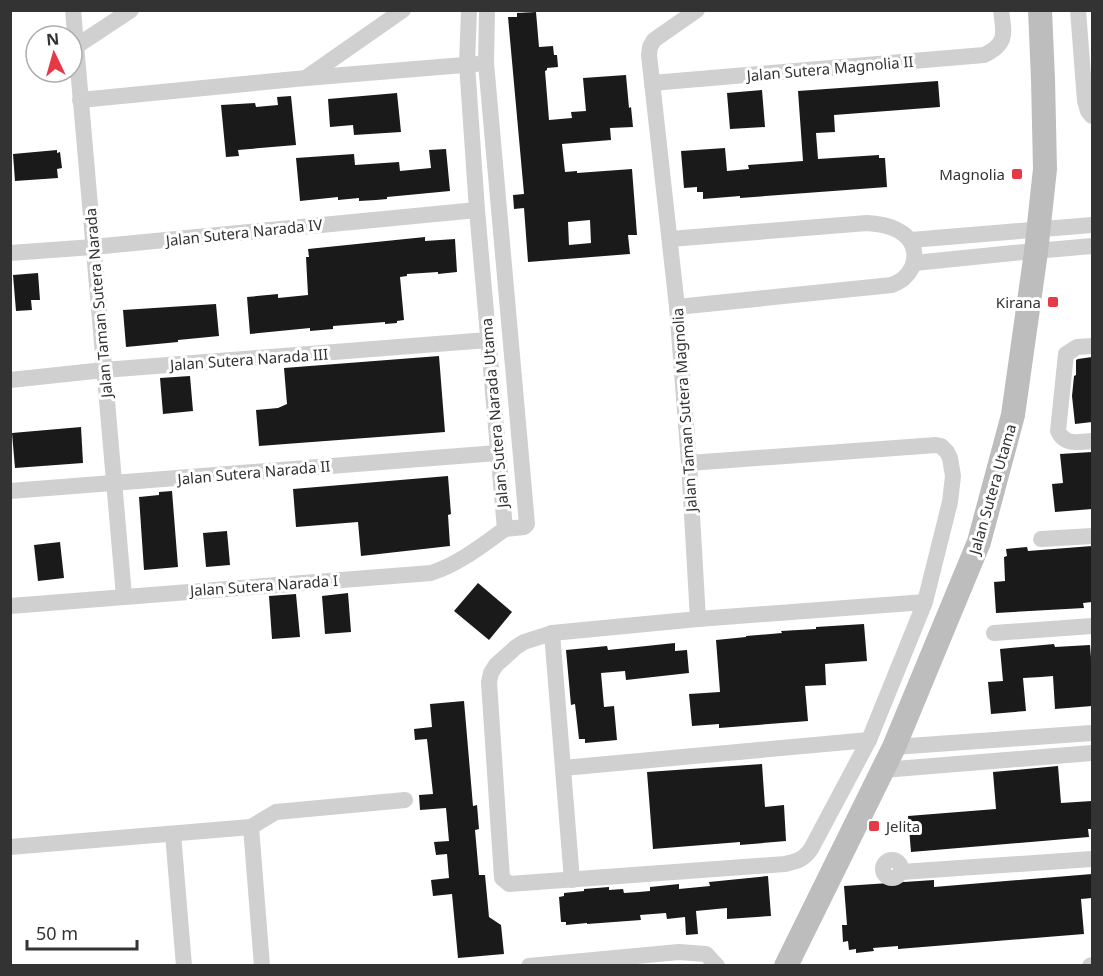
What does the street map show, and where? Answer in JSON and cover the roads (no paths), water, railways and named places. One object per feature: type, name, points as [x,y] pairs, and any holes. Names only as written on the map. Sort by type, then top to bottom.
[{"type":"street","points":[[84,41],[130,10]]},
{"type":"street","points":[[306,78],[403,10]]},
{"type":"street","name":"Jalan Sutera Narada Utama","points":[[470,10],[467,64],[477,210],[505,529],[524,527],[527,524],[486,63],[487,10]]},
{"type":"street","name":"Jalan Taman Sutera Magnolia","points":[[696,10],[654,40],[650,46],[649,55],[677,307],[698,619]]},
{"type":"street","name":"Jalan Sutera Magnolia II","points":[[652,83],[984,55],[995,50],[1002,40],[1001,10]]},
{"type":"street","name":"Jalan Sutera Utama","points":[[786,966],[894,747],[979,542],[1013,415],[1046,169],[1040,10]]},
{"type":"street","points":[[1084,20],[1085,101],[1090,114]]},
{"type":"street","points":[[80,100],[486,63]]},
{"type":"street","name":"Jalan Taman Sutera Narada","points":[[78,84],[124,596]]},
{"type":"street","name":"Jalan Sutera Narada IV","points":[[10,253],[477,210]]},
{"type":"street","points":[[670,239],[867,223],[898,230],[911,240],[915,252],[914,264],[904,278],[892,285],[677,307]]},
{"type":"street","points":[[914,264],[1037,241],[1092,225]]},
{"type":"street","points":[[911,240],[1037,241],[1092,246]]},
{"type":"street","name":"Jalan Sutera Narada III","points":[[10,380],[104,370],[488,340]]},
{"type":"street","points":[[1092,346],[1077,347],[1066,354],[1058,430],[1062,438],[1073,443],[1092,441]]},
{"type":"street","points":[[688,463],[924,446],[941,446],[950,458],[953,476],[950,502],[925,602],[869,740],[811,849],[798,861],[785,864],[508,884],[502,878],[489,682],[496,665],[516,647],[552,633],[698,619],[925,602]]},
{"type":"street","name":"Jalan Sutera Narada II","points":[[10,491],[497,453]]},
{"type":"street","name":"Jalan Sutera Narada I","points":[[10,606],[431,573],[457,563],[505,529]]},
{"type":"street","points":[[1041,539],[1092,536]]},
{"type":"street","points":[[994,633],[1092,626]]},
{"type":"street","points":[[552,633],[572,880]]},
{"type":"street","points":[[894,747],[1092,734]]},
{"type":"street","points":[[1011,738],[1012,759]]},
{"type":"street","points":[[563,768],[869,740]]},
{"type":"street","points":[[883,770],[1092,753]]},
{"type":"street","points":[[10,847],[251,827],[276,812],[405,801]]},
{"type":"street","points":[[251,827],[262,966]]},
{"type":"street","points":[[173,834],[184,966]]},
{"type":"street","points":[[901,872],[1092,859]]},
{"type":"street","points":[[529,966],[679,952],[712,960]]},
{"type":"place","name":"Magnolia","points":[[1017,174]]},
{"type":"place","name":"Kirana","points":[[1053,302]]},
{"type":"place","name":"Jelita","points":[[874,826]]}]
